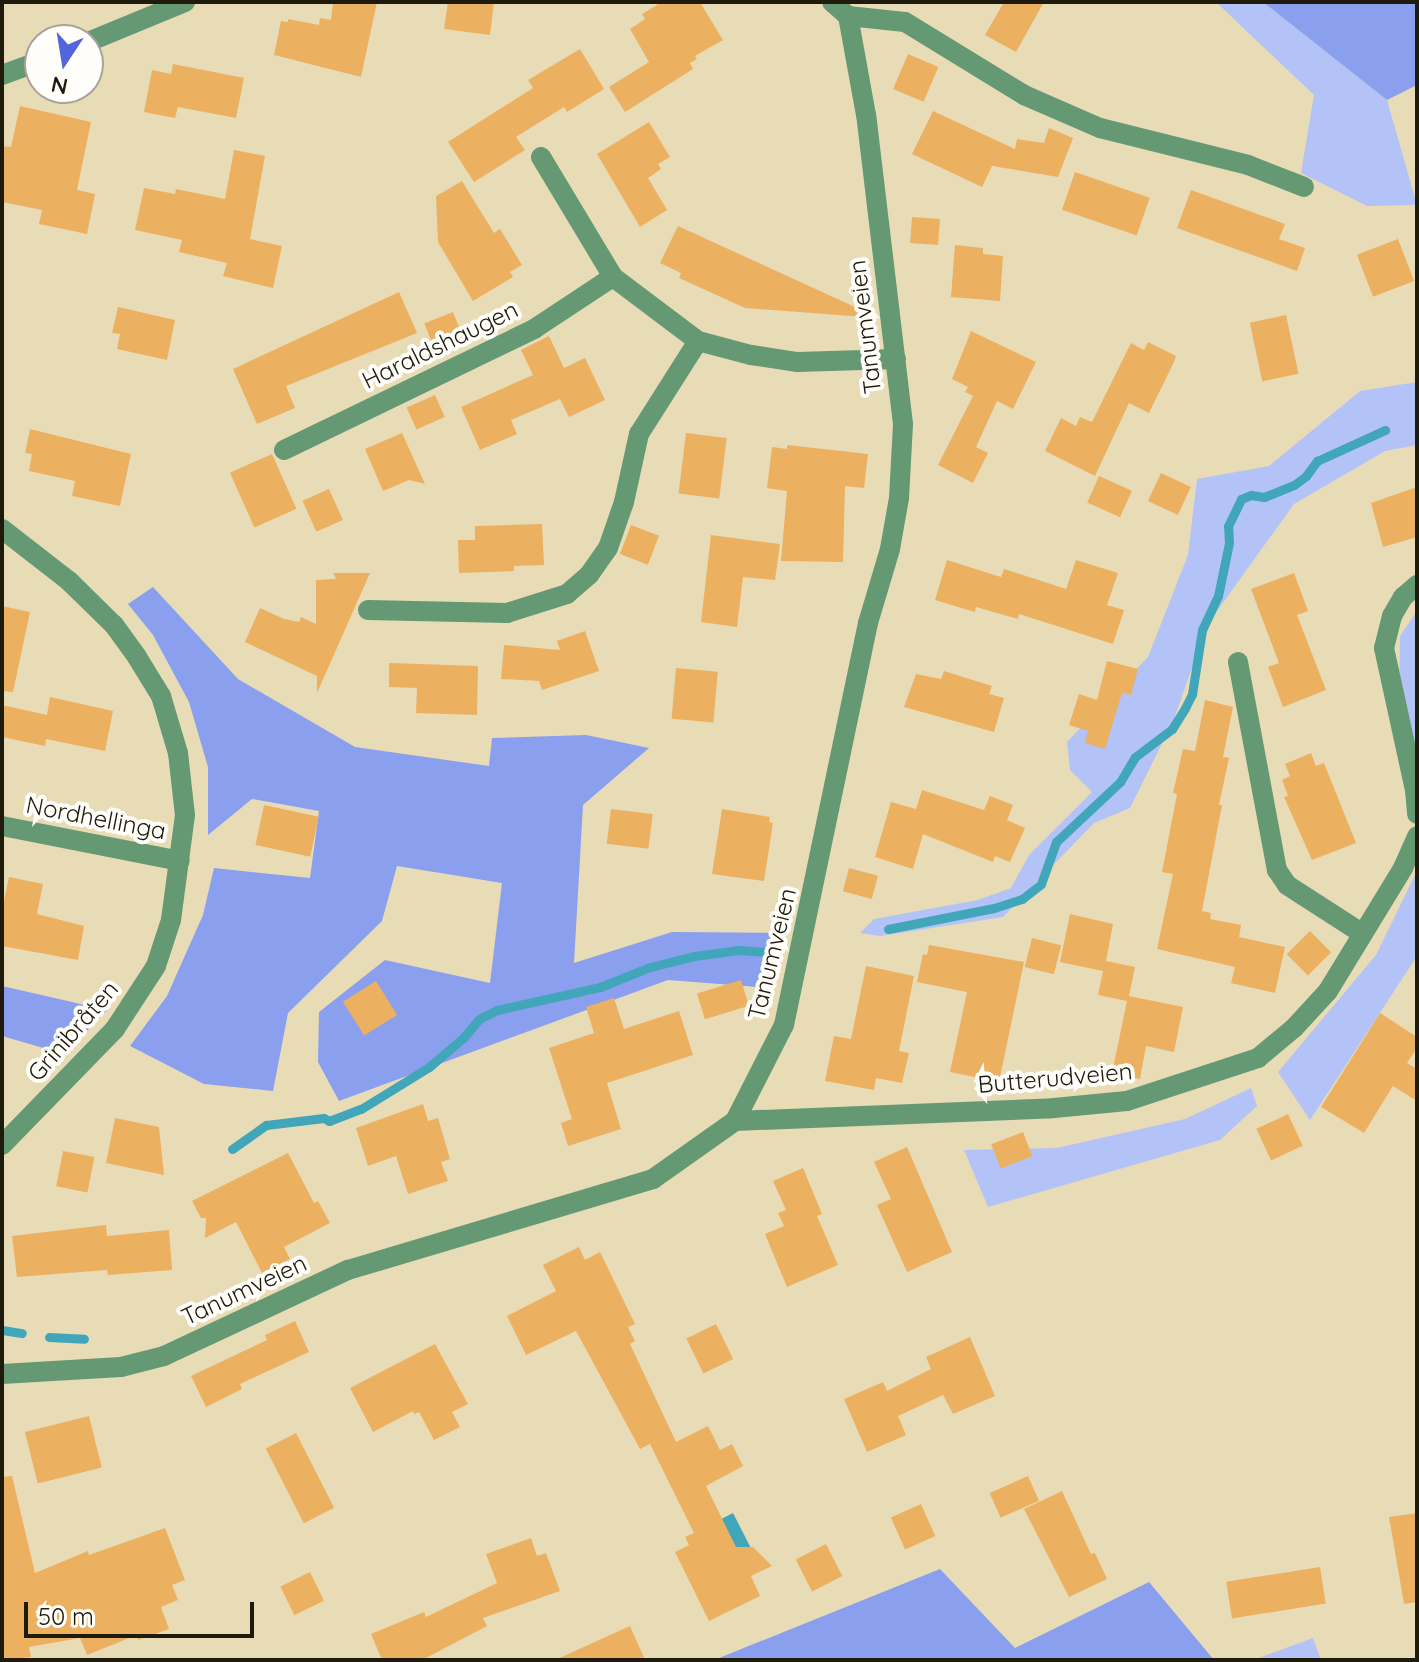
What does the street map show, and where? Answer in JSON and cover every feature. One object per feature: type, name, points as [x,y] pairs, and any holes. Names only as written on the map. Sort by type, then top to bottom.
[{"type":"street","points":[[104,35],[185,2]]},
{"type":"street","points":[[832,2],[848,16],[905,22],[1024,95],[1100,128],[1248,165],[1304,187]]},
{"type":"street","name":"Tanumveien","points":[[2,1374],[121,1367],[164,1356],[348,1270],[653,1179],[735,1121],[784,1025],[868,623],[890,549],[899,498],[903,424],[866,115],[848,16]]},
{"type":"street","points":[[2,75],[24,67]]},
{"type":"street","points":[[541,157],[613,277],[698,341],[751,355],[797,362],[896,359]]},
{"type":"street","name":"Haraldshaugen","points":[[284,450],[534,329],[613,277]]},
{"type":"street","points":[[368,610],[507,613],[567,594],[589,575],[608,548],[624,502],[639,434],[698,341]]},
{"type":"street","name":"Grinibråten","points":[[2,529],[69,581],[114,625],[161,696],[178,753],[185,815],[171,920],[156,966],[115,1029],[2,1145]]},
{"type":"street","points":[[1417,585],[1403,597],[1392,616],[1384,648],[1417,814]]},
{"type":"street","points":[[1238,662],[1277,870],[1287,885],[1363,934]]},
{"type":"street","name":"Nordhellinga","points":[[2,826],[180,861]]},
{"type":"street","name":"Butterudveien","points":[[735,1121],[1054,1108],[1127,1101],[1258,1058],[1294,1028],[1328,991],[1403,868],[1417,836]]},
{"type":"shaded area","points":[[1216,2],[1263,2],[1387,100],[1417,205],[1367,206],[1301,173],[1314,95]]},
{"type":"shaded area","points":[[1263,2],[1417,2],[1417,85],[1387,100]]},
{"type":"shaded area","points":[[1417,382],[1417,445],[1385,451],[1294,504],[1207,625],[1174,719],[1130,808],[1094,823],[1003,917],[880,936],[860,933],[874,919],[978,900],[1011,888],[1029,855],[1092,792],[1070,770],[1067,742],[1148,657],[1188,555],[1197,479],[1269,466],[1360,391]]},
{"type":"shaded area","points":[[153,587],[238,679],[355,747],[489,766],[492,738],[586,735],[649,748],[583,805],[574,963],[672,932],[784,933],[771,988],[668,980],[339,1101],[318,1062],[319,1012],[385,960],[490,983],[502,883],[397,866],[382,921],[288,1013],[273,1091],[204,1084],[130,1046],[167,996],[203,915],[214,868],[310,878],[319,811],[252,799],[208,835],[208,767],[189,702],[153,635],[128,604]]},
{"type":"shaded area","points":[[1417,611],[1417,763],[1399,694],[1400,636]]},
{"type":"shaded area","points":[[1417,871],[1417,956],[1310,1120],[1278,1072],[1376,955]]},
{"type":"shaded area","points":[[2,986],[107,1010],[64,1054],[2,1036]]},
{"type":"shaded area","points":[[1251,1088],[1257,1106],[1220,1140],[988,1207],[964,1150],[1057,1148],[1185,1119]]},
{"type":"shaded area","points":[[733,1513],[760,1566],[735,1578],[708,1526]]},
{"type":"shaded area","points":[[940,1569],[1015,1648],[1149,1582],[1214,1660],[714,1660]]},
{"type":"shaded area","points":[[1313,1638],[1321,1660],[1253,1660]]},
{"type":"building","points":[[333,2],[377,2],[361,77],[274,55],[281,21],[288,22],[288,19],[319,25],[320,18],[331,20]]},
{"type":"building","points":[[448,2],[494,2],[490,35],[444,29]]},
{"type":"building","points":[[662,2],[700,2],[723,40],[695,56],[697,59],[690,63],[693,69],[625,112],[609,87],[649,62],[630,29],[645,19],[642,14]]},
{"type":"building","points":[[1004,2],[1044,2],[1016,52],[985,35]]},
{"type":"building","points":[[580,49],[604,89],[567,112],[564,107],[516,137],[525,150],[474,182],[448,142],[533,88],[528,80]]},
{"type":"building","points":[[908,54],[938,67],[924,102],[893,89]]},
{"type":"building","points":[[173,64],[244,78],[236,118],[178,107],[175,118],[144,112],[152,70],[171,74]]},
{"type":"building","points":[[20,106],[91,122],[77,190],[95,194],[87,234],[39,224],[42,210],[2,202],[2,146],[11,147]]},
{"type":"building","points":[[933,111],[1015,149],[1017,139],[1044,143],[1049,128],[1073,138],[1058,177],[992,166],[982,187],[912,154]]},
{"type":"building","points":[[649,122],[670,157],[658,164],[661,169],[648,178],[667,210],[640,227],[597,154]]},
{"type":"building","points":[[234,150],[265,156],[250,239],[282,246],[273,288],[223,276],[227,263],[179,252],[182,240],[135,230],[144,188],[175,194],[176,189],[225,199]]},
{"type":"building","points":[[1075,172],[1150,198],[1137,236],[1062,210]]},
{"type":"building","points":[[462,181],[494,233],[500,229],[522,265],[510,272],[513,277],[473,301],[438,242],[436,196]]},
{"type":"building","points":[[1191,190],[1285,224],[1279,239],[1305,248],[1297,271],[1177,228]]},
{"type":"building","points":[[912,217],[940,219],[938,245],[910,243]]},
{"type":"building","points":[[678,226],[866,312],[865,317],[745,308],[679,278],[681,273],[660,263]]},
{"type":"building","points":[[1398,239],[1414,281],[1373,297],[1357,255]]},
{"type":"building","points":[[955,245],[983,248],[983,254],[1003,256],[1000,301],[951,297]]},
{"type":"building","points":[[399,292],[417,333],[286,386],[295,408],[257,424],[233,369]]},
{"type":"building","points":[[118,307],[175,320],[167,360],[117,349],[120,334],[112,333]]},
{"type":"building","points":[[453,312],[465,341],[436,352],[424,324]]},
{"type":"building","points":[[1286,315],[1298,374],[1262,381],[1250,323]]},
{"type":"building","points":[[971,331],[1036,362],[1013,409],[997,401],[976,447],[988,453],[973,483],[938,465],[973,396],[965,392],[968,387],[952,379]]},
{"type":"building","points":[[549,336],[564,368],[585,358],[605,400],[569,417],[560,399],[511,420],[517,434],[480,450],[461,407],[533,375],[521,350]]},
{"type":"building","points":[[1148,342],[1176,356],[1173,364],[1149,413],[1129,403],[1095,476],[1045,451],[1061,418],[1076,426],[1080,417],[1092,422],[1131,343],[1144,350]]},
{"type":"building","points":[[435,395],[445,417],[416,430],[407,408]]},
{"type":"building","points":[[30,429],[131,454],[120,506],[72,496],[75,481],[29,471],[32,454],[25,453]]},
{"type":"building","points":[[402,433],[425,484],[409,480],[383,491],[365,449]]},
{"type":"building","points":[[686,433],[727,438],[719,499],[679,494]]},
{"type":"building","points":[[787,445],[868,454],[864,488],[845,486],[843,562],[781,561],[787,491],[767,488],[772,447],[787,449]]},
{"type":"building","points":[[272,454],[296,509],[254,528],[230,473]]},
{"type":"building","points":[[1161,473],[1191,487],[1178,515],[1148,501]]},
{"type":"building","points":[[1099,476],[1132,491],[1120,517],[1087,502]]},
{"type":"building","points":[[1417,487],[1417,537],[1383,547],[1371,503]]},
{"type":"building","points":[[329,489],[343,520],[316,532],[303,501]]},
{"type":"building","points":[[542,524],[544,565],[514,566],[514,571],[459,573],[458,540],[475,540],[475,526]]},
{"type":"building","points":[[631,525],[659,536],[648,565],[620,554]]},
{"type":"building","points":[[711,535],[780,544],[775,580],[743,577],[737,627],[701,622]]},
{"type":"building","points":[[947,560],[1001,577],[1004,569],[1066,589],[1076,560],[1118,573],[1107,605],[1124,610],[1113,644],[1019,614],[1018,619],[976,607],[975,612],[935,600]]},
{"type":"building","points":[[333,573],[370,573],[317,693],[317,676],[245,642],[260,608],[284,619],[299,622],[301,617],[316,624],[316,580],[336,579]]},
{"type":"building","points":[[1294,573],[1308,611],[1297,615],[1326,690],[1283,707],[1268,667],[1279,663],[1251,589]]},
{"type":"building","points":[[2,606],[30,612],[13,692],[2,691]]},
{"type":"building","points":[[585,631],[599,671],[542,690],[539,681],[501,679],[504,645],[560,650],[557,641]]},
{"type":"building","points":[[1107,661],[1138,669],[1131,695],[1122,693],[1105,749],[1085,743],[1088,731],[1069,725],[1079,694],[1097,700]]},
{"type":"building","points":[[389,663],[478,666],[477,715],[416,713],[417,688],[389,687]]},
{"type":"building","points":[[676,668],[718,672],[713,722],[672,719]]},
{"type":"building","points":[[944,671],[992,686],[989,694],[1004,698],[994,732],[904,707],[916,674],[941,679]]},
{"type":"building","points":[[50,697],[113,711],[105,751],[46,739],[45,746],[2,737],[2,705],[47,715]]},
{"type":"building","points":[[1205,700],[1233,707],[1223,757],[1229,758],[1219,805],[1222,805],[1202,911],[1211,913],[1210,919],[1241,925],[1239,937],[1285,947],[1275,993],[1231,983],[1235,967],[1157,949],[1173,874],[1162,872],[1177,794],[1173,793],[1183,749],[1195,751]]},
{"type":"building","points":[[1311,753],[1316,766],[1324,763],[1356,843],[1312,860],[1284,797],[1288,796],[1282,780],[1290,776],[1285,764]]},
{"type":"building","points":[[922,790],[984,810],[990,796],[1013,805],[1007,820],[1025,828],[1010,862],[995,856],[993,862],[923,834],[913,869],[875,857],[891,802],[916,809]]},
{"type":"building","points":[[264,805],[319,817],[310,857],[255,845]]},
{"type":"building","points":[[611,809],[653,814],[648,849],[607,844]]},
{"type":"building","points":[[722,809],[770,817],[769,822],[773,823],[764,881],[712,874]]},
{"type":"building","points":[[849,868],[878,876],[872,899],[843,891]]},
{"type":"building","points":[[9,877],[43,884],[37,914],[84,926],[78,960],[2,946],[2,910]]},
{"type":"building","points":[[1070,914],[1113,924],[1106,961],[1135,967],[1129,996],[1183,1007],[1174,1052],[1146,1046],[1140,1079],[1112,1073],[1127,1001],[1098,995],[1103,971],[1060,962]]},
{"type":"building","points":[[1310,931],[1331,952],[1308,976],[1287,954]]},
{"type":"building","points":[[1032,938],[1061,945],[1054,974],[1025,967]]},
{"type":"building","points":[[929,945],[1024,962],[999,1082],[950,1072],[967,992],[917,982],[923,954],[927,955]]},
{"type":"building","points":[[866,966],[914,976],[899,1051],[909,1053],[902,1083],[876,1078],[874,1090],[825,1081],[834,1036],[851,1039]]},
{"type":"building","points":[[741,980],[749,1006],[705,1019],[697,993]]},
{"type":"building","points":[[376,981],[397,1015],[364,1036],[343,1002]]},
{"type":"building","points":[[614,998],[624,1029],[679,1011],[693,1055],[607,1083],[621,1129],[568,1146],[561,1123],[572,1119],[549,1048],[594,1033],[586,1007]]},
{"type":"building","points":[[1380,1013],[1417,1037],[1417,1048],[1407,1063],[1417,1069],[1417,1101],[1393,1086],[1364,1133],[1321,1107]]},
{"type":"building","points":[[423,1104],[428,1121],[438,1118],[450,1159],[441,1162],[448,1181],[408,1194],[396,1156],[368,1166],[356,1128]]},
{"type":"building","points":[[1288,1114],[1303,1146],[1271,1161],[1256,1129]]},
{"type":"building","points":[[115,1118],[159,1127],[164,1175],[106,1163]]},
{"type":"building","points":[[1023,1132],[1032,1156],[1001,1168],[991,1144]]},
{"type":"building","points":[[907,1147],[952,1252],[907,1272],[877,1205],[891,1199],[874,1162]]},
{"type":"building","points":[[63,1151],[94,1157],[88,1192],[56,1186]]},
{"type":"building","points":[[288,1153],[314,1203],[318,1201],[330,1223],[284,1247],[290,1259],[262,1273],[236,1222],[205,1238],[206,1218],[201,1218],[192,1201]]},
{"type":"building","points":[[803,1168],[822,1214],[817,1216],[838,1265],[787,1287],[765,1234],[784,1226],[778,1213],[786,1210],[773,1181]]},
{"type":"building","points":[[106,1225],[107,1236],[169,1230],[172,1270],[108,1275],[107,1270],[17,1277],[12,1236]]},
{"type":"building","points":[[579,1247],[585,1260],[600,1252],[635,1324],[628,1327],[635,1341],[630,1344],[676,1442],[708,1426],[720,1450],[732,1444],[743,1466],[706,1486],[736,1547],[753,1547],[772,1566],[751,1576],[760,1596],[709,1621],[675,1552],[689,1545],[685,1537],[694,1533],[650,1444],[640,1449],[576,1331],[526,1355],[507,1316],[556,1291],[543,1265]]},
{"type":"building","points":[[295,1321],[309,1352],[240,1384],[242,1389],[206,1407],[191,1376],[267,1340],[265,1335]]},
{"type":"building","points":[[716,1324],[733,1359],[703,1374],[686,1338]]},
{"type":"building","points":[[970,1337],[995,1396],[953,1414],[943,1395],[898,1416],[906,1435],[867,1452],[844,1399],[883,1382],[887,1391],[931,1369],[926,1357]]},
{"type":"building","points":[[435,1344],[468,1404],[452,1412],[460,1427],[434,1440],[419,1412],[414,1414],[413,1411],[373,1432],[350,1388]]},
{"type":"building","points":[[89,1416],[102,1467],[38,1483],[25,1432]]},
{"type":"building","points":[[296,1433],[334,1508],[304,1523],[266,1448]]},
{"type":"building","points":[[12,1476],[35,1573],[88,1551],[89,1555],[165,1528],[185,1580],[172,1585],[178,1600],[161,1607],[169,1629],[138,1640],[137,1635],[87,1655],[80,1638],[29,1647],[31,1657],[2,1660],[2,1477]]},
{"type":"building","points":[[1028,1476],[1039,1501],[1001,1518],[990,1493]]},
{"type":"building","points":[[1062,1491],[1091,1554],[1095,1553],[1107,1579],[1069,1597],[1024,1509]]},
{"type":"building","points":[[921,1504],[935,1536],[905,1549],[891,1517]]},
{"type":"building","points":[[1417,1513],[1417,1602],[1404,1604],[1389,1517]]},
{"type":"building","points":[[531,1538],[537,1556],[546,1553],[560,1591],[483,1618],[487,1626],[422,1660],[382,1660],[371,1634],[424,1612],[426,1617],[497,1583],[486,1554]]},
{"type":"building","points":[[826,1544],[842,1576],[812,1592],[796,1559]]},
{"type":"building","points":[[1320,1567],[1326,1604],[1232,1618],[1226,1582]]},
{"type":"building","points":[[310,1572],[324,1601],[294,1615],[280,1586]]},
{"type":"building","points":[[630,1626],[645,1660],[555,1660]]},
{"type":"waterway","points":[[888,929],[994,908],[1022,899],[1041,884],[1056,842],[1120,782],[1135,757],[1172,729],[1185,708],[1192,694],[1202,630],[1218,596],[1229,543],[1228,526],[1241,499],[1251,495],[1264,497],[1294,485],[1306,476],[1317,461],[1385,430]]},
{"type":"waterway","points":[[232,1149],[266,1125],[324,1118],[329,1121],[361,1109],[429,1067],[464,1037],[479,1019],[497,1010],[600,987],[650,967],[694,956],[739,950],[770,952]]},
{"type":"waterway","points":[[2,1330],[22,1333]]},
{"type":"waterway","points":[[49,1337],[84,1339]]}]
